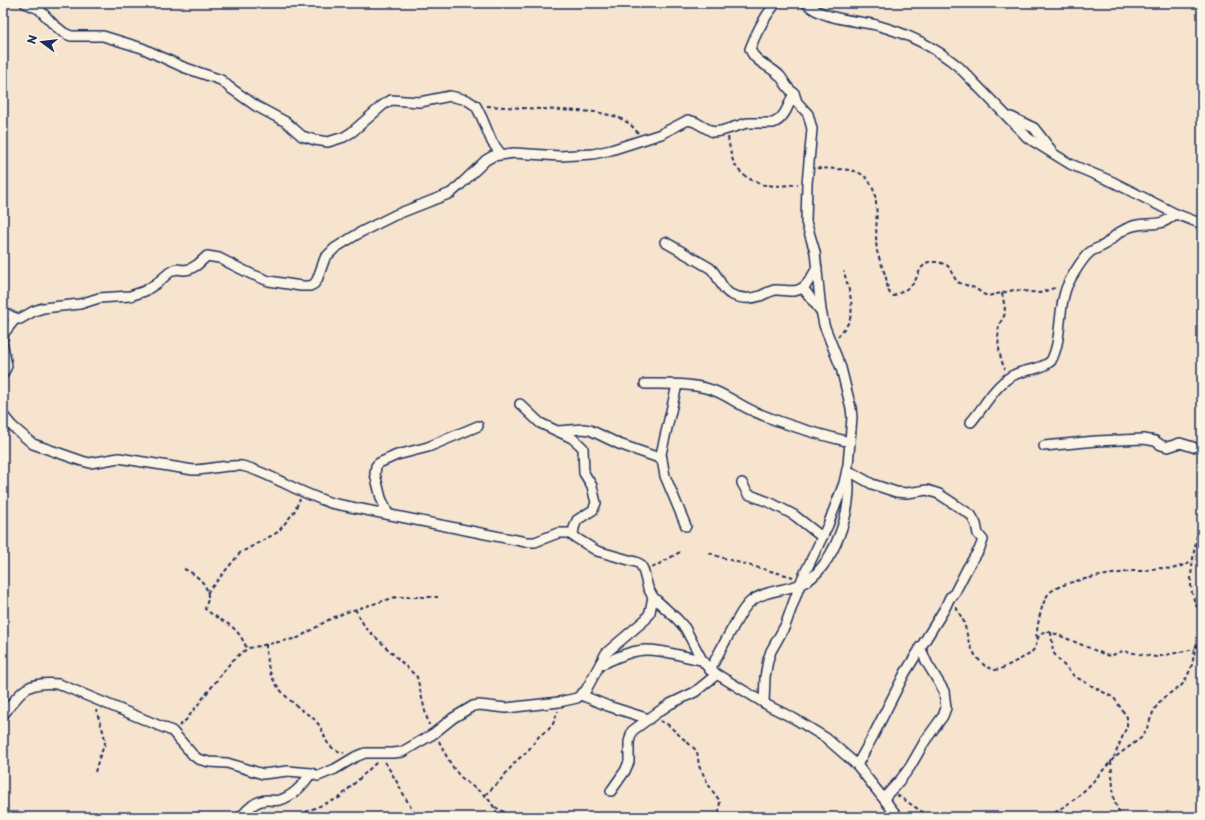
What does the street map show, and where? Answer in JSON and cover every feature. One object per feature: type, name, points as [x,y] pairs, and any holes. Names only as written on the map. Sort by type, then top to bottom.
[{"type":"street","points":[[25,3],[39,10],[64,33],[70,36],[102,36],[142,48],[221,80],[256,106],[286,122],[302,136],[322,142],[332,142],[352,132],[383,105],[392,100],[420,102],[450,96],[467,100],[476,106],[492,142],[501,154]]},
{"type":"street","points":[[764,703],[765,677],[771,651],[785,626],[800,582],[836,506],[847,470],[851,408],[841,368],[824,325],[820,310],[815,252],[806,222],[806,184],[812,130],[808,114],[797,102],[794,93],[789,91],[780,76],[754,57],[750,49],[769,12],[776,3]]},
{"type":"street","points":[[806,3],[820,12],[837,18],[876,25],[906,35],[930,47],[947,57],[959,67],[1028,138],[1070,164],[1113,182],[1176,214],[1202,224]]},
{"type":"street","points":[[3,312],[20,319],[34,310],[43,308],[80,304],[100,298],[130,296],[145,291],[176,269],[184,270],[197,265],[207,256],[219,258],[269,281],[302,286],[313,285],[318,278],[325,258],[335,248],[361,232],[395,215],[451,193],[486,160],[501,154],[529,153],[560,156],[593,154],[611,150],[667,132],[680,123],[688,120],[712,131],[721,132],[747,123],[776,122],[784,114],[794,93]]},
{"type":"street","points":[[971,422],[998,387],[1010,377],[1039,367],[1051,361],[1056,347],[1061,305],[1069,282],[1089,253],[1103,246],[1124,230],[1141,224],[1163,222],[1176,214]]},
{"type":"street","points":[[666,242],[710,268],[724,289],[735,296],[753,298],[774,290],[792,291],[803,288],[817,268]]},
{"type":"street","points":[[803,288],[820,310]]},
{"type":"street","points":[[3,338],[4,333],[16,318]]},
{"type":"street","points":[[3,346],[7,366],[3,374]]},
{"type":"street","points":[[645,384],[677,385],[709,389],[724,394],[746,408],[775,420],[815,433],[850,442]]},
{"type":"street","points":[[677,385],[662,449],[662,459],[668,484],[686,526]]},
{"type":"street","points":[[520,404],[540,423],[558,431],[583,448],[584,473],[592,484],[596,501],[595,508],[577,520],[573,535]]},
{"type":"street","points":[[3,415],[12,426],[33,444],[90,463],[119,458],[193,470],[204,470],[227,466],[243,466],[331,503],[526,542],[535,542],[558,533],[565,533],[573,535],[597,551],[636,562],[641,565],[652,597],[685,628],[702,660],[713,673],[826,738],[856,765],[898,817]]},
{"type":"street","points":[[388,514],[381,498],[375,474],[376,466],[379,463],[401,454],[428,447],[478,426]]},
{"type":"street","points":[[558,431],[582,429],[590,430],[619,444],[662,459]]},
{"type":"street","points":[[1044,446],[1096,441],[1144,439],[1155,441],[1168,447],[1180,443],[1193,447]]},
{"type":"street","points":[[611,791],[625,771],[629,762],[630,754],[628,742],[631,733],[670,704],[695,692],[713,673],[730,633],[748,603],[764,594],[800,582],[814,575],[824,564],[844,522],[848,505],[849,484],[847,470]]},
{"type":"street","points":[[847,470],[872,484],[896,492],[904,493],[930,490],[939,494],[972,516],[976,524],[978,534],[983,540],[954,596],[950,597],[946,608],[920,647],[856,765]]},
{"type":"street","points":[[742,483],[748,494],[794,515],[822,536]]},
{"type":"street","points":[[3,715],[19,695],[28,687],[46,683],[59,684],[172,731],[198,759],[209,762],[227,763],[263,774],[288,771],[311,773],[318,776],[368,752],[402,752],[434,733],[453,718],[473,706],[479,705],[506,708],[559,702],[577,698],[589,686],[610,649],[646,619],[650,612],[652,597]]},
{"type":"street","points":[[884,798],[910,767],[925,741],[943,716],[946,708],[944,692],[927,663],[920,647]]},
{"type":"street","points":[[600,665],[627,654],[644,650],[653,650],[702,660]]},
{"type":"street","points":[[581,695],[608,706],[648,719]]},
{"type":"street","points":[[242,817],[245,812],[257,802],[279,800],[290,794],[306,781],[311,773]]},
{"type":"path","points":[[476,106],[596,112],[618,117],[630,124],[642,136],[650,137]]},
{"type":"path","points":[[726,130],[730,154],[740,172],[758,183],[767,186],[806,184]]},
{"type":"path","points":[[808,168],[856,172],[869,180],[876,207],[877,250],[891,295],[894,296],[914,283],[924,264],[932,261],[944,263],[948,266],[954,278],[961,284],[975,288],[988,296],[1014,290],[1040,293],[1069,282]]},
{"type":"path","points":[[833,349],[839,334],[848,323],[850,317],[851,300],[844,271]]},
{"type":"path","points":[[1002,293],[1005,311],[999,324],[999,343],[1003,365],[1010,377]]},
{"type":"path","points":[[207,593],[240,553],[278,532],[294,512],[303,492]]},
{"type":"path","points":[[1202,515],[1193,562],[1191,584],[1191,592],[1202,619]]},
{"type":"path","points":[[644,572],[680,552]]},
{"type":"path","points":[[709,553],[730,561],[746,564],[800,582]]},
{"type":"path","points":[[950,597],[962,616],[967,637],[980,662],[995,670],[1003,668],[1030,654],[1034,648],[1042,608],[1047,595],[1061,585],[1075,581],[1133,571],[1158,568],[1172,569],[1193,562]]},
{"type":"path","points":[[184,569],[203,582],[208,597],[206,609],[230,624],[243,641],[247,650]]},
{"type":"path","points":[[172,731],[186,720],[231,662],[247,650],[266,644],[298,638],[330,619],[355,609],[396,597],[438,597]]},
{"type":"path","points":[[355,609],[365,627],[379,639],[397,659],[417,676],[424,711],[443,750],[458,774],[485,795],[494,806],[498,817]]},
{"type":"path","points":[[1048,817],[1066,806],[1080,794],[1114,758],[1141,738],[1148,728],[1154,710],[1158,704],[1163,698],[1182,684],[1187,677],[1202,630]]},
{"type":"path","points":[[1035,643],[1042,632],[1051,632],[1110,656],[1123,651],[1150,657],[1162,657],[1195,649]]},
{"type":"path","points":[[1051,632],[1053,652],[1058,659],[1074,676],[1114,698],[1127,717],[1127,726],[1114,758]]},
{"type":"path","points":[[266,644],[268,668],[277,687],[296,706],[314,720],[321,729],[331,748],[355,757]]},
{"type":"path","points":[[94,699],[105,740],[95,772]]},
{"type":"path","points":[[485,795],[517,760],[526,753],[540,734],[548,730],[556,718],[559,702]]},
{"type":"path","points":[[648,719],[665,723],[697,751],[699,766],[711,789],[720,801],[720,817]]},
{"type":"path","points":[[300,817],[310,810],[339,798],[382,758],[416,817]]},
{"type":"path","points":[[1111,761],[1114,800],[1121,817]]},
{"type":"path","points":[[890,790],[930,817]]},
{"type":"path","points":[[494,806],[513,817]]}]
